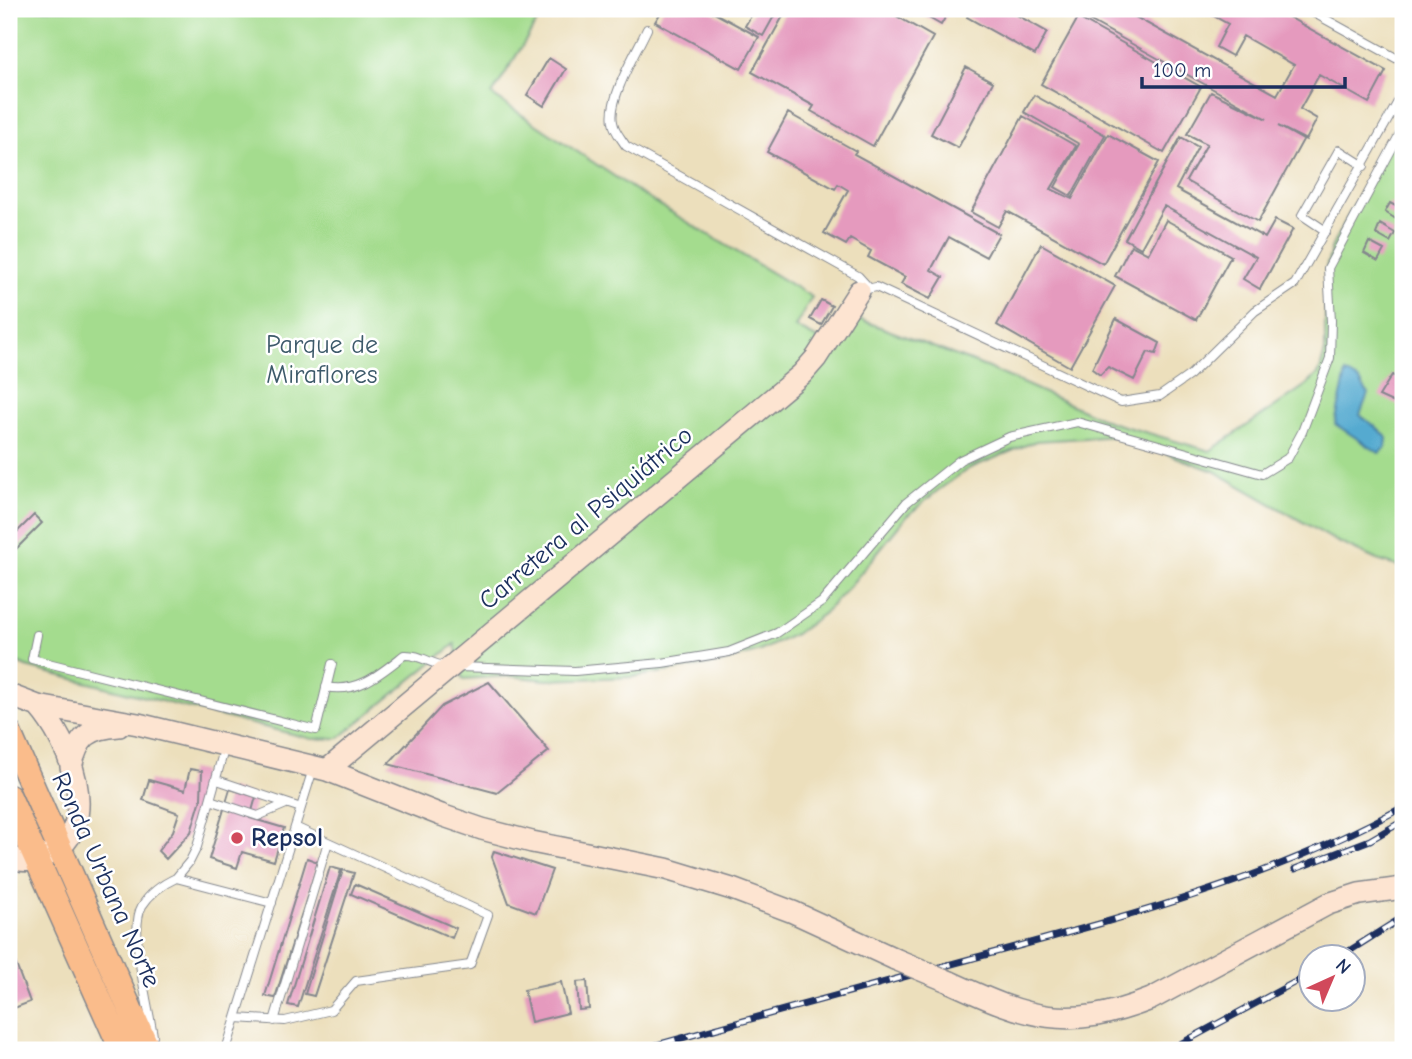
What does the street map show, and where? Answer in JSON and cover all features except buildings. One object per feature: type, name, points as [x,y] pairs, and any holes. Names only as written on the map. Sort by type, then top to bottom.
[{"type":"main road","name":"Ronda Urbana Norte","points":[[9,733],[148,1050]]},
{"type":"main road","name":"Ronda Urbana Norte","points":[[9,797],[122,1050]]},
{"type":"street","name":"Carretera al Psiquiátrico","points":[[320,768],[452,666],[802,374],[817,358],[864,290]]},
{"type":"street","points":[[9,695],[38,706],[138,724],[320,768],[482,829],[666,869],[732,889],[793,912],[950,982],[1044,1017],[1093,1017],[1126,1009],[1150,999],[1328,904],[1359,894],[1403,888]]},
{"type":"street","points":[[9,857],[19,861],[39,860],[61,848],[71,832],[79,806],[79,793],[71,766],[57,732],[38,706]]},
{"type":"street","points":[[71,766],[75,748],[90,732],[108,726],[138,724]]},
{"type":"lane","points":[[1307,9],[1403,62]]},
{"type":"lane","points":[[647,29],[612,111],[612,122],[626,146],[858,276],[864,290],[876,287],[1121,402],[1160,396],[1190,374],[1255,311],[1295,284],[1403,93]]},
{"type":"lane","points":[[326,687],[335,689],[370,682],[404,654],[421,656],[438,665],[575,671],[662,663],[729,652],[777,633],[822,602],[906,503],[960,460],[1009,437],[1077,422],[1262,474],[1288,458],[1302,432],[1330,358],[1328,268],[1403,128]]},
{"type":"lane","points":[[1326,231],[1302,215],[1339,150],[1364,166]]},
{"type":"lane","points":[[37,635],[32,659],[316,730],[332,664]]},
{"type":"lane","points":[[155,1050],[136,946],[141,907],[160,886],[176,878],[190,861],[197,846],[225,746]]},
{"type":"lane","points":[[226,1050],[301,808],[320,768]]},
{"type":"lane","points":[[216,780],[301,808]]},
{"type":"lane","points":[[210,800],[258,816],[286,803]]},
{"type":"lane","points":[[236,1017],[285,1021],[331,1010],[356,981],[470,965],[488,915],[295,827]]},
{"type":"lane","points":[[274,1021],[328,842]]},
{"type":"lane","points":[[176,878],[272,903]]},
{"type":"green space","name":"Parque de Miraflores","points":[[9,9],[545,9],[492,95],[641,194],[812,297],[795,327],[837,349],[856,318],[986,367],[1110,422],[1210,451],[1309,383],[1319,373],[1325,352],[1325,272],[1332,246],[1403,115],[1403,568],[1377,560],[1336,541],[1214,471],[1119,436],[1036,441],[968,469],[937,491],[906,517],[850,586],[824,613],[797,633],[760,651],[720,663],[632,677],[547,680],[510,676],[463,679],[455,644],[339,738],[312,739],[26,667],[9,659]]},
{"type":"water","points":[[1346,373],[1360,381],[1368,394],[1360,415],[1387,438],[1386,447],[1379,453],[1335,424]]},
{"type":"railway","points":[[638,1050],[1081,929],[1191,896],[1298,857],[1403,807]]},
{"type":"railway","points":[[1295,869],[1370,840],[1403,821]]},
{"type":"railway","points":[[1360,944],[1403,917]]},
{"type":"railway","points":[[1169,1050],[1296,982]]},
{"type":"place","name":"Repsol","points":[[237,838]]}]
